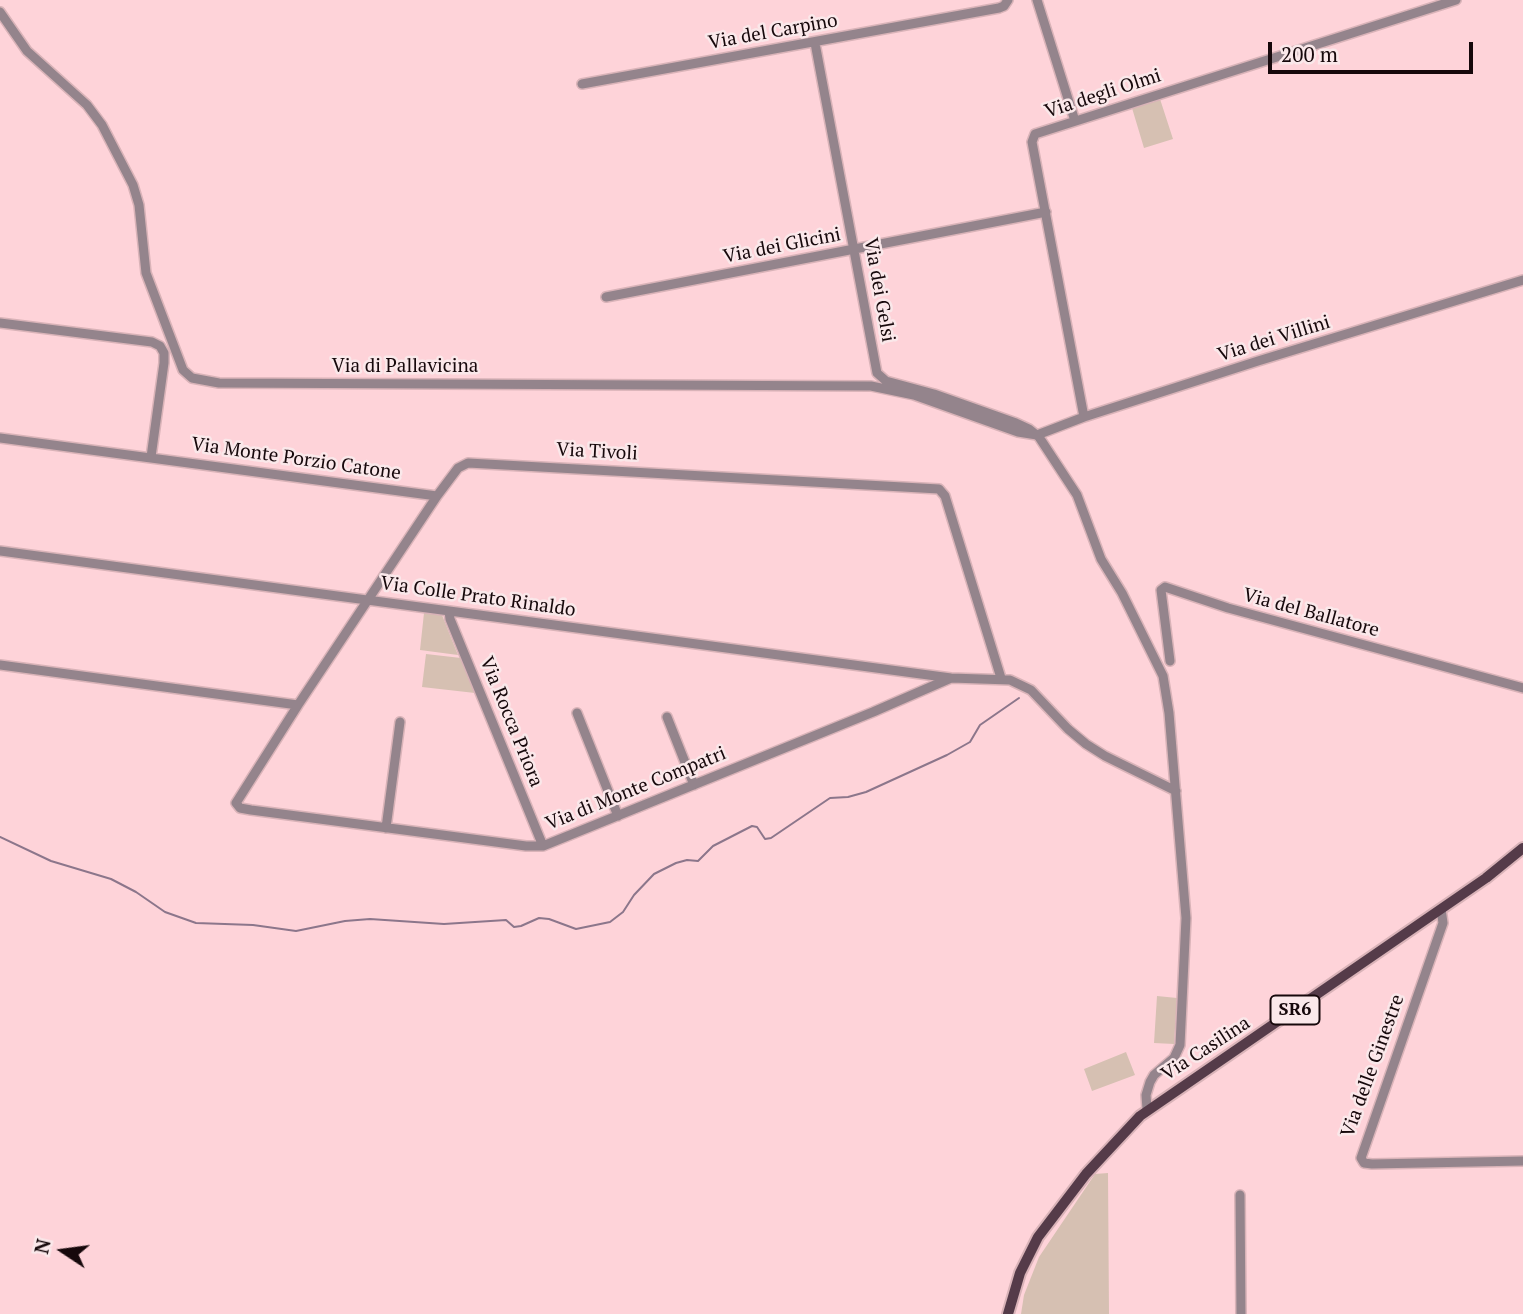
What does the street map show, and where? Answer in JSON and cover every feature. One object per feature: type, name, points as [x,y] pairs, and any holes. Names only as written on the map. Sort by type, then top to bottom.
[{"type":"main road","name":"Via Casilina","points":[[1008,1314],[1021,1268],[1047,1224],[1100,1157],[1147,1109],[1245,1045],[1441,909],[1523,848]]},
{"type":"street","name":"Via del Carpino","points":[[582,85],[999,8],[1008,0]]},
{"type":"street","points":[[1037,0],[1075,121]]},
{"type":"street","name":"Via degli Olmi","points":[[1084,417],[1033,139],[1036,134],[1456,0]]},
{"type":"street","name":"Via di Pallavicina","points":[[0,12],[27,51],[87,105],[102,125],[133,185],[139,205],[146,272],[183,370],[192,378],[219,383],[871,386],[914,395],[1018,432],[1037,435]]},
{"type":"street","name":"Via dei Gelsi","points":[[815,43],[876,368],[880,377],[1016,423],[1037,435]]},
{"type":"street","name":"Via dei Glicini","points":[[606,297],[1046,212]]},
{"type":"street","name":"Via dei Villini","points":[[1037,435],[1084,417],[1523,280]]},
{"type":"street","points":[[0,323],[152,342],[160,346],[164,353],[164,363],[151,457]]},
{"type":"street","points":[[1037,435],[1079,499],[1101,559],[1121,589],[1163,676],[1186,909],[1180,1041],[1174,1058],[1154,1075],[1150,1082],[1146,1096],[1147,1109]]},
{"type":"street","name":"Via Monte Porzio Catone","points":[[0,438],[437,496]]},
{"type":"street","name":"Via Tivoli","points":[[237,805],[298,705],[437,496],[458,468],[473,462],[938,489],[945,496],[1001,678]]},
{"type":"street","name":"Via Colle Prato Rinaldo","points":[[0,551],[951,678],[1001,678]]},
{"type":"street","name":"Via del Ballatore","points":[[1170,661],[1161,590],[1165,587],[1228,608],[1523,688]]},
{"type":"street","name":"Via Rocca Priora","points":[[449,611],[543,846]]},
{"type":"street","points":[[0,665],[298,705]]},
{"type":"street","name":"Via di Monte Compatri","points":[[237,805],[251,810],[533,847],[543,846],[951,678]]},
{"type":"street","points":[[1001,678],[1018,682],[1031,690],[1086,744],[1176,791]]},
{"type":"street","points":[[577,713],[618,816]]},
{"type":"street","points":[[667,717],[694,785]]},
{"type":"street","points":[[386,828],[400,722]]},
{"type":"street","name":"Via delle Ginestre","points":[[1441,909],[1443,923],[1360,1158],[1364,1163],[1372,1164],[1523,1161]]},
{"type":"street","points":[[1240,1195],[1241,1314]]},
{"type":"shaded area","points":[[1160,99],[1173,139],[1144,148],[1132,108]]},
{"type":"shaded area","points":[[424,613],[442,615],[458,655],[420,650]]},
{"type":"shaded area","points":[[426,654],[461,658],[475,693],[422,687]]},
{"type":"shaded area","points":[[1157,996],[1177,998],[1174,1044],[1154,1043]]},
{"type":"shaded area","points":[[1126,1052],[1135,1075],[1092,1091],[1084,1069]]},
{"type":"shaded area","points":[[1108,1173],[1109,1314],[1021,1314],[1024,1295],[1039,1257],[1095,1174]]},
{"type":"waterway","points":[[0,837],[51,861],[111,879],[165,912],[196,923],[253,925],[296,931],[370,919],[444,924],[506,920],[514,927],[539,918],[576,929],[610,922],[623,912],[634,895],[654,874],[676,863],[698,861],[713,846],[752,826],[757,827],[765,839],[771,838],[830,798],[866,792],[947,755],[970,742],[980,725],[1019,698]]}]
